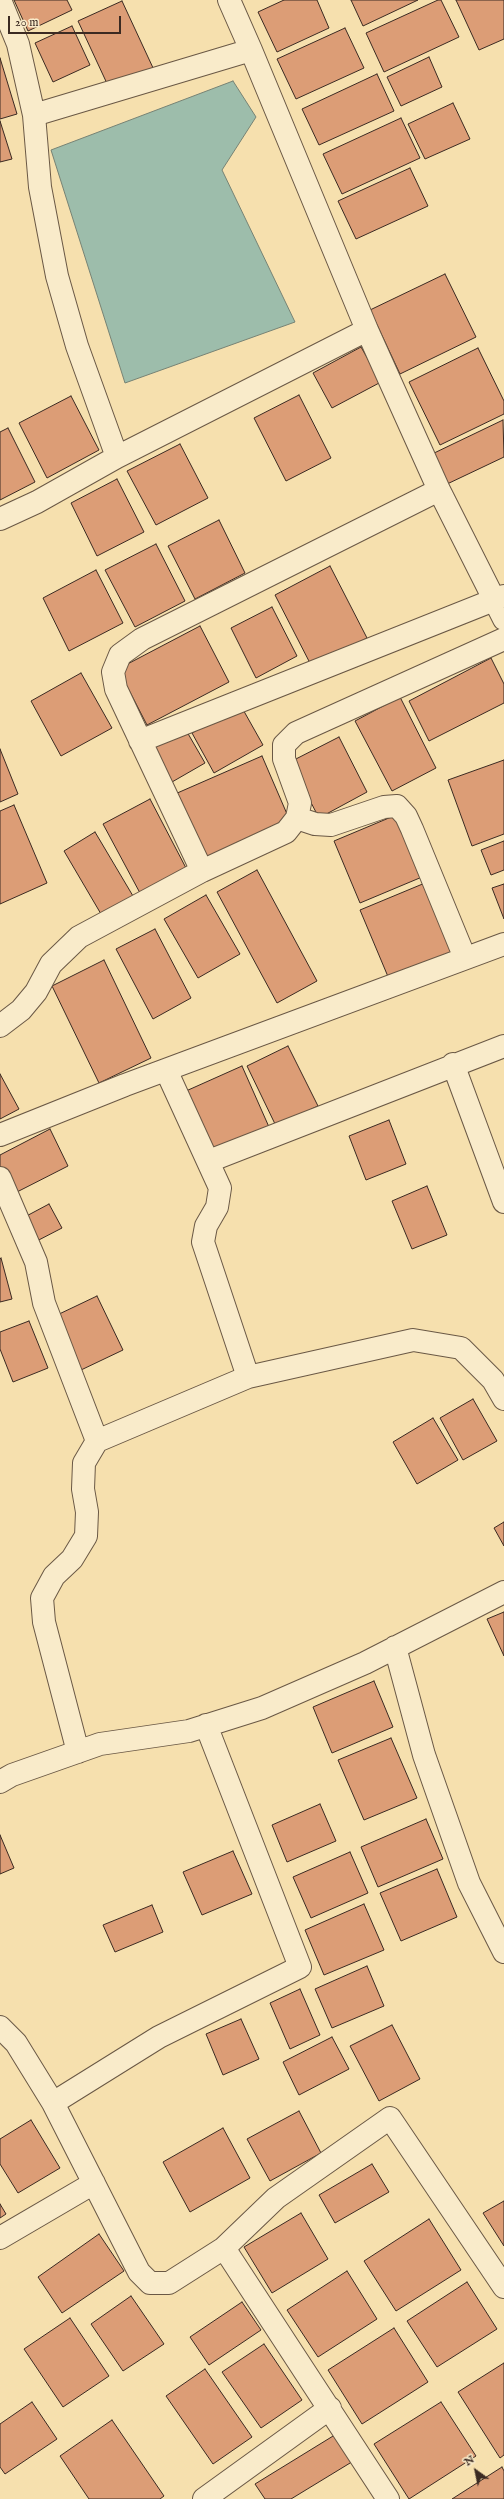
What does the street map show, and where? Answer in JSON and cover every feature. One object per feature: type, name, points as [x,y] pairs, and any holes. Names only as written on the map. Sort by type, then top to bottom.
[{"type":"street","points":[[0,0],[18,44],[34,115],[40,187],[57,276],[77,346],[117,457]]},
{"type":"street","points":[[230,0],[367,330],[439,490],[499,598],[504,619]]},
{"type":"street","points":[[34,115],[251,50]]},
{"type":"street","points":[[0,519],[37,502],[117,457],[367,330]]},
{"type":"street","points":[[202,871],[116,689],[113,672],[120,655],[142,639],[439,490]]},
{"type":"street","points":[[140,741],[499,598]]},
{"type":"street","points":[[0,1026],[21,1010],[36,992],[50,964],[78,937],[202,871],[286,832],[298,818],[300,804],[284,759],[284,745],[296,733],[504,639]]},
{"type":"street","points":[[298,818],[315,824],[331,824],[384,807],[397,806],[406,816],[412,829],[465,958]]},
{"type":"street","points":[[0,1135],[166,1070],[504,944]]},
{"type":"street","points":[[209,1161],[453,1064],[504,1046]]},
{"type":"street","points":[[453,1064],[504,1202]]},
{"type":"street","points":[[166,1070],[209,1161],[220,1188],[217,1207],[206,1226],[203,1242],[248,1377]]},
{"type":"street","points":[[0,1178],[36,1262],[44,1303],[98,1440]]},
{"type":"street","points":[[78,1752],[44,1622],[42,1598],[54,1576],[72,1560],[86,1536],[88,1512],[83,1489],[84,1463],[98,1440],[248,1377],[413,1340],[461,1348],[494,1380],[504,1399]]},
{"type":"street","points":[[0,1782],[12,1775],[100,1744],[189,1731],[262,1708],[365,1663],[504,1592]]},
{"type":"street","points":[[395,1647],[424,1755],[434,1786],[469,1883],[504,1952]]},
{"type":"street","points":[[53,2103],[159,2037],[300,1967],[206,1725]]},
{"type":"street","points":[[0,2027],[16,2043],[53,2103],[138,2272],[150,2283],[169,2284],[224,2248],[276,2198],[390,2118],[504,2287]]},
{"type":"street","points":[[0,2238],[94,2183]]},
{"type":"street","points":[[224,2248],[330,2408],[388,2499]]},
{"type":"street","points":[[204,2499],[330,2408]]},
{"type":"shaded area","points":[[233,81],[256,117],[222,170],[295,322],[125,383],[51,150]]},
{"type":"building","points":[[14,0],[67,0],[72,10],[28,31]]},
{"type":"building","points":[[284,0],[317,0],[329,28],[277,52],[258,12]]},
{"type":"building","points":[[351,0],[418,0],[363,26]]},
{"type":"building","points":[[438,0],[441,0],[459,37],[384,72],[366,33]]},
{"type":"building","points":[[456,0],[504,0],[504,39],[479,50]]},
{"type":"building","points":[[122,1],[154,70],[110,90],[78,21]]},
{"type":"building","points":[[72,26],[90,65],[53,82],[35,43]]},
{"type":"building","points":[[345,28],[364,68],[296,99],[277,59]]},
{"type":"building","points":[[429,57],[442,87],[401,106],[387,77]]},
{"type":"building","points":[[0,58],[17,114],[0,119]]},
{"type":"building","points":[[377,74],[394,111],[319,145],[302,109]]},
{"type":"building","points":[[453,103],[470,139],[425,159],[408,124]]},
{"type":"building","points":[[401,118],[420,158],[342,194],[323,154]]},
{"type":"building","points":[[0,121],[12,159],[0,162]]},
{"type":"building","points":[[410,168],[428,206],[356,239],[338,201]]},
{"type":"building","points":[[445,274],[476,337],[400,374],[370,310]]},
{"type":"building","points":[[361,347],[381,382],[332,408],[313,373]]},
{"type":"building","points":[[478,348],[504,401],[504,414],[440,445],[409,382]]},
{"type":"building","points":[[299,395],[331,458],[286,481],[254,418]]},
{"type":"building","points":[[71,396],[99,450],[47,478],[19,423]]},
{"type":"building","points":[[503,420],[504,457],[445,485],[430,455]]},
{"type":"building","points":[[8,428],[35,482],[0,500],[0,432]]},
{"type":"building","points":[[180,444],[208,498],[156,525],[127,471]]},
{"type":"building","points":[[117,479],[144,532],[97,556],[71,503]]},
{"type":"building","points":[[219,520],[245,573],[195,599],[168,546]]},
{"type":"building","points":[[156,544],[185,601],[135,627],[105,570]]},
{"type":"building","points":[[330,566],[367,638],[312,667],[275,595]]},
{"type":"building","points":[[96,570],[123,623],[69,651],[43,598]]},
{"type":"building","points":[[272,607],[297,656],[256,678],[231,628]]},
{"type":"building","points":[[200,626],[229,682],[147,725],[118,669]]},
{"type":"building","points":[[491,658],[504,684],[504,703],[429,741],[409,701]]},
{"type":"building","points":[[81,673],[112,728],[61,756],[31,701]]},
{"type":"building","points":[[400,697],[436,768],[392,791],[355,721]]},
{"type":"building","points":[[241,706],[263,745],[214,773],[192,733]]},
{"type":"building","points":[[183,725],[205,763],[172,782],[149,743]]},
{"type":"building","points":[[339,737],[367,792],[319,818],[290,762]]},
{"type":"building","points":[[0,749],[18,794],[0,802]]},
{"type":"building","points":[[262,756],[290,821],[203,859],[175,794]]},
{"type":"building","points":[[504,760],[504,834],[472,846],[448,780]]},
{"type":"building","points":[[150,799],[186,868],[140,893],[103,824]]},
{"type":"building","points":[[14,805],[47,883],[0,904],[0,811]]},
{"type":"building","points":[[396,815],[422,877],[360,903],[334,841]]},
{"type":"building","points":[[95,832],[133,896],[101,914],[64,851]]},
{"type":"building","points":[[504,841],[504,870],[491,875],[481,850]]},
{"type":"building","points":[[257,870],[317,981],[277,1003],[217,892]]},
{"type":"building","points":[[425,883],[454,951],[389,979],[360,910]]},
{"type":"building","points":[[504,884],[504,919],[492,888]]},
{"type":"building","points":[[206,895],[240,954],[198,978],[164,919]]},
{"type":"building","points":[[155,929],[191,998],[153,1019],[116,949]]},
{"type":"building","points":[[104,960],[151,1058],[99,1083],[52,986]]},
{"type":"building","points":[[288,1046],[318,1106],[276,1126],[247,1066]]},
{"type":"building","points":[[242,1066],[269,1127],[213,1152],[186,1091]]},
{"type":"building","points":[[0,1074],[19,1109],[0,1119]]},
{"type":"building","points":[[389,1120],[406,1164],[366,1180],[349,1136]]},
{"type":"building","points":[[50,1129],[68,1166],[13,1194],[0,1168],[0,1155]]},
{"type":"building","points":[[427,1186],[447,1235],[412,1249],[392,1201]]},
{"type":"building","points":[[49,1204],[62,1228],[31,1244],[19,1220]]},
{"type":"building","points":[[1,1258],[12,1299],[0,1302],[0,1259]]},
{"type":"building","points":[[97,1296],[123,1350],[81,1370],[55,1316]]},
{"type":"building","points":[[29,1321],[48,1368],[13,1382],[0,1349],[0,1332]]},
{"type":"building","points":[[473,1399],[497,1441],[463,1460],[440,1418]]},
{"type":"building","points":[[433,1418],[458,1460],[417,1484],[393,1442]]},
{"type":"building","points":[[504,1522],[504,1546],[494,1528]]},
{"type":"building","points":[[504,1612],[504,1656],[487,1619]]},
{"type":"building","points":[[374,1681],[393,1727],[332,1753],[313,1707]]},
{"type":"building","points":[[391,1738],[417,1798],[364,1820],[338,1760]]},
{"type":"building","points":[[320,1804],[336,1841],[287,1862],[272,1825]]},
{"type":"building","points":[[426,1819],[443,1859],[378,1887],[361,1847]]},
{"type":"building","points":[[0,1835],[14,1868],[0,1874]]},
{"type":"building","points":[[233,1851],[252,1894],[202,1915],[183,1872]]},
{"type":"building","points":[[350,1852],[368,1893],[311,1918],[293,1877]]},
{"type":"building","points":[[437,1869],[457,1917],[401,1941],[380,1893]]},
{"type":"building","points":[[364,1904],[384,1950],[324,1975],[305,1930]]},
{"type":"building","points":[[152,1905],[163,1932],[115,1952],[103,1925]]},
{"type":"building","points":[[367,1966],[384,2006],[332,2028],[315,1989]]},
{"type":"building","points":[[300,1989],[320,2035],[290,2049],[270,2003]]},
{"type":"building","points":[[241,2019],[259,2059],[223,2075],[206,2034]]},
{"type":"building","points":[[392,2025],[420,2079],[379,2101],[350,2046]]},
{"type":"building","points":[[332,2037],[349,2069],[299,2095],[283,2062]]},
{"type":"building","points":[[299,2111],[321,2153],[270,2181],[247,2139]]},
{"type":"building","points":[[31,2120],[60,2168],[18,2193],[0,2164],[0,2139]]},
{"type":"building","points":[[223,2128],[250,2178],[190,2212],[163,2162]]},
{"type":"building","points":[[372,2164],[389,2192],[335,2223],[319,2195]]},
{"type":"building","points":[[504,2201],[504,2246],[483,2213]]},
{"type":"building","points":[[0,2204],[6,2214],[0,2218]]},
{"type":"building","points":[[301,2213],[328,2259],[272,2293],[244,2247]]},
{"type":"building","points":[[429,2219],[461,2270],[396,2311],[364,2261]]},
{"type":"building","points":[[99,2234],[124,2271],[62,2313],[38,2277]]},
{"type":"building","points":[[347,2271],[377,2319],[318,2357],[287,2310]]},
{"type":"building","points":[[467,2282],[497,2329],[437,2367],[407,2321]]},
{"type":"building","points":[[131,2296],[164,2344],[123,2371],[91,2324]]},
{"type":"building","points":[[242,2302],[261,2330],[209,2365],[190,2337]]},
{"type":"building","points":[[70,2318],[109,2376],[63,2407],[24,2349]]},
{"type":"building","points":[[394,2328],[428,2382],[362,2424],[328,2370]]},
{"type":"building","points":[[264,2344],[302,2400],[261,2428],[222,2372]]},
{"type":"building","points":[[504,2363],[504,2455],[500,2458],[458,2392]]},
{"type":"building","points":[[205,2369],[252,2437],[213,2464],[166,2396]]},
{"type":"building","points":[[32,2402],[57,2439],[5,2474],[0,2467],[0,2424]]},
{"type":"building","points":[[441,2402],[476,2456],[409,2499],[374,2444]]},
{"type":"building","points":[[112,2420],[164,2496],[160,2499],[89,2499],[60,2456]]},
{"type":"building","points":[[338,2433],[355,2460],[291,2499],[265,2499],[255,2484]]},
{"type":"building","points":[[502,2467],[504,2471],[504,2499],[452,2499]]}]
